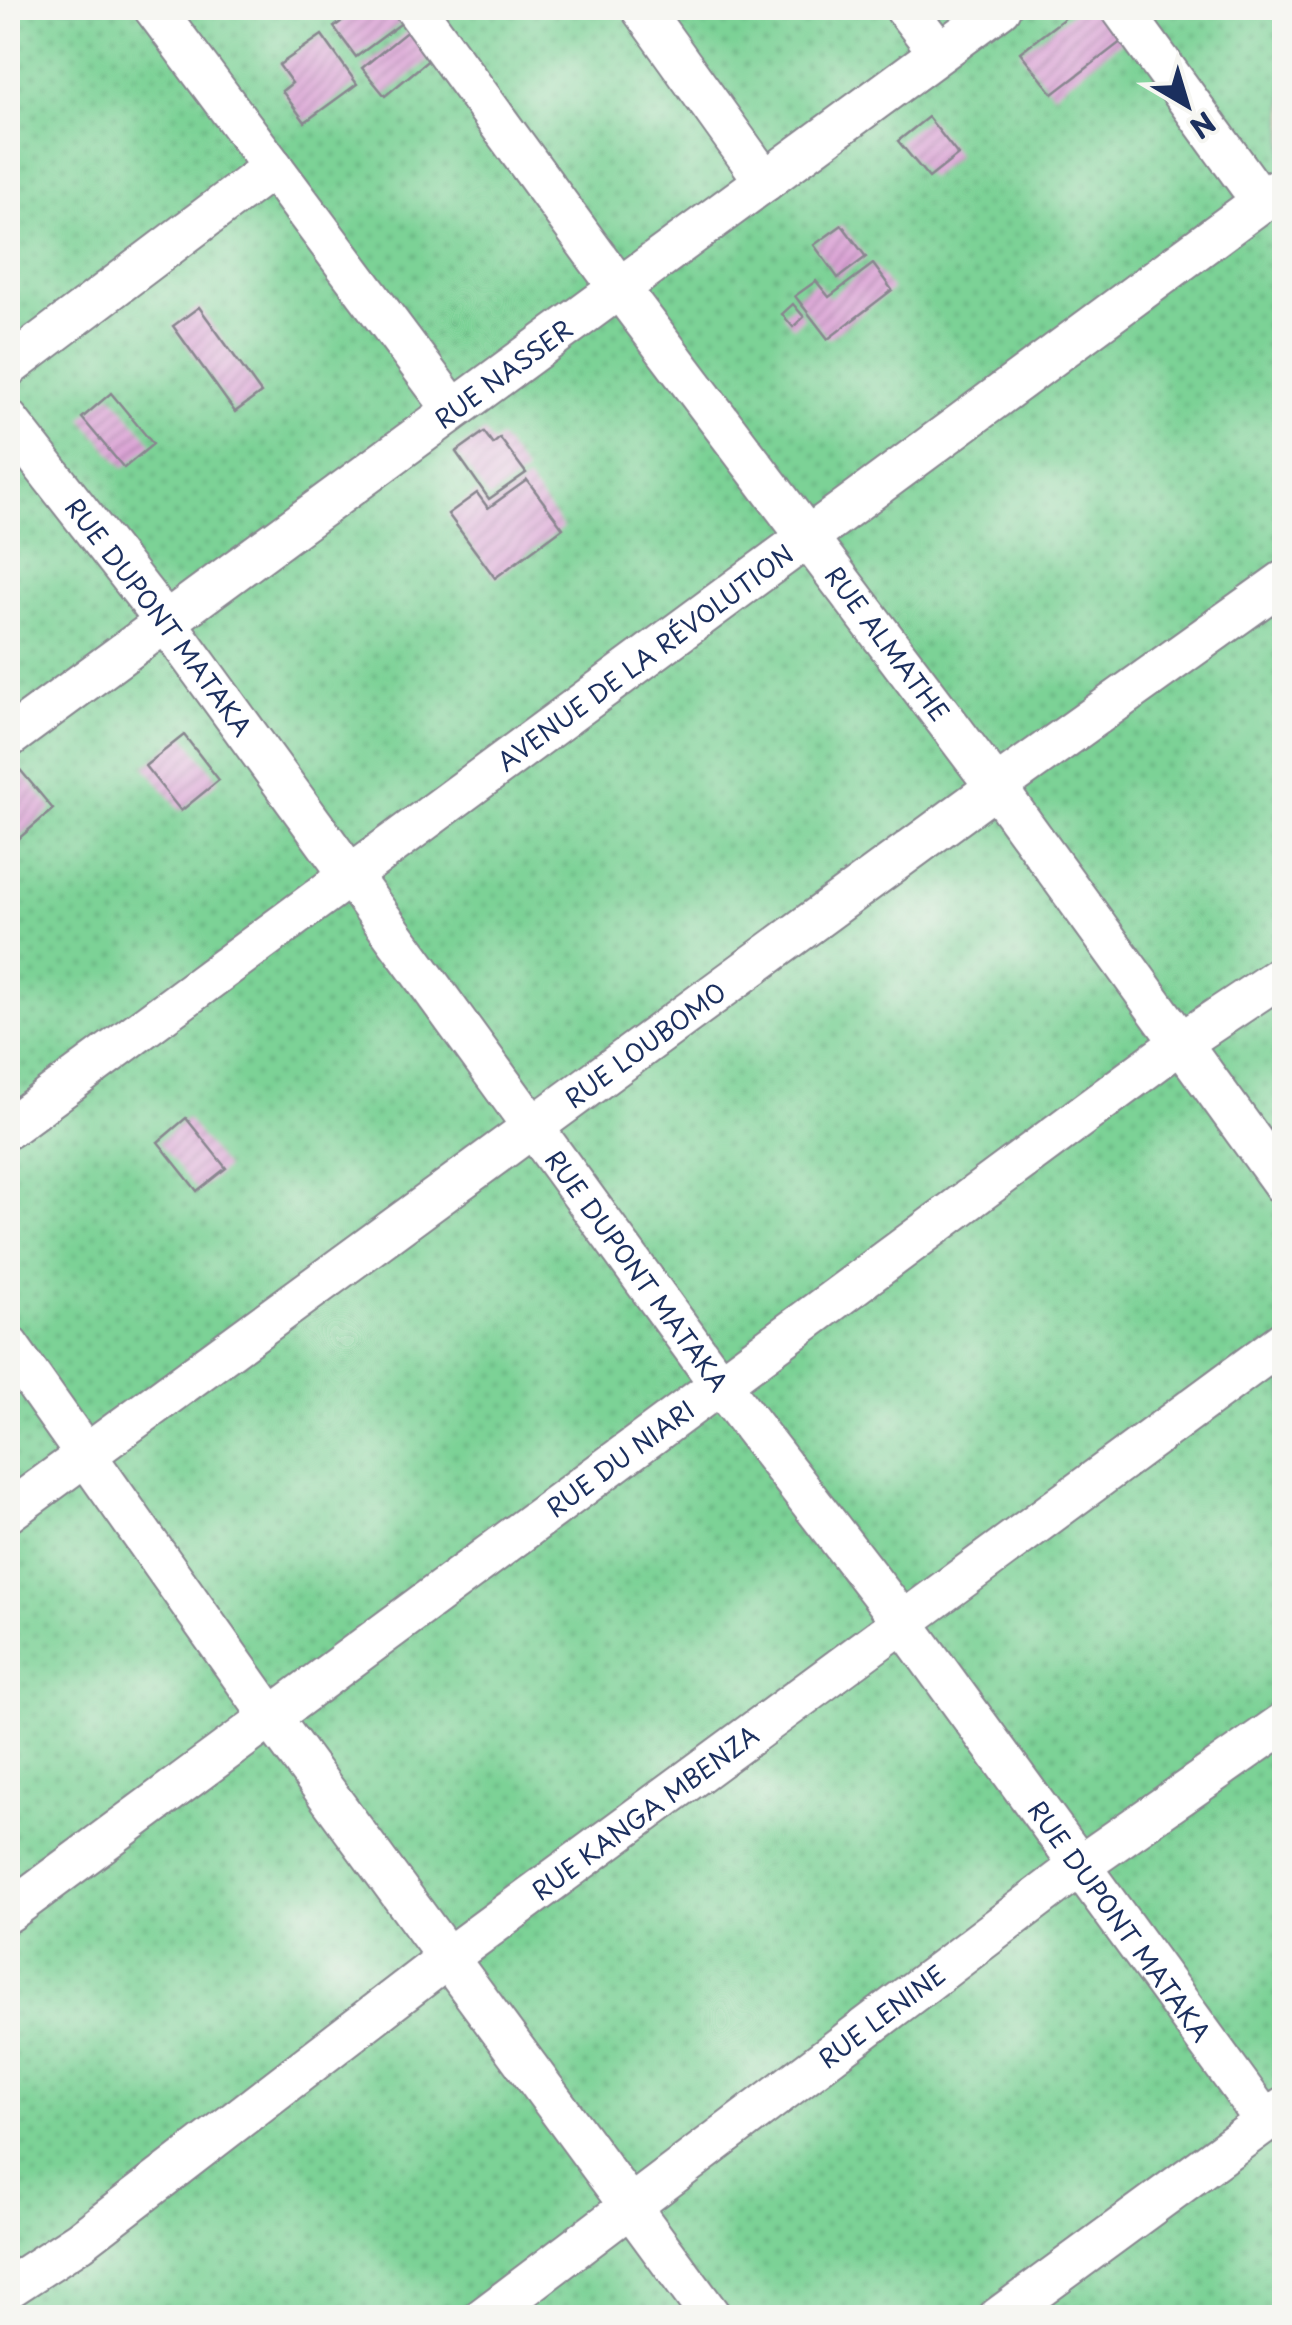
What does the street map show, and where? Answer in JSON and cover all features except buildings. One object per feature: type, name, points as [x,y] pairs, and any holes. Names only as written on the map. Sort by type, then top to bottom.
[{"type":"street","points":[[154,8],[453,409]]},
{"type":"street","name":"RUE ALMATHE","points":[[415,8],[620,289],[996,787],[1284,1185]]},
{"type":"street","points":[[641,8],[765,181]]},
{"type":"street","points":[[905,8],[939,52]]},
{"type":"street","name":"RUE NASSER","points":[[8,738],[1000,8]]},
{"type":"street","points":[[1120,8],[1273,194]]},
{"type":"street","points":[[8,367],[273,167]]},
{"type":"street","name":"AVENUE DE LA RÉVOLUTION","points":[[8,1128],[1273,194]]},
{"type":"street","name":"RUE DUPONT MATAKA","points":[[8,420],[165,621],[720,1383],[1081,1866],[1275,2115]]},
{"type":"street","name":"RUE LOUBOMO","points":[[8,1512],[996,787],[1284,581]]},
{"type":"street","name":"RUE DU NIARI","points":[[8,1912],[1179,1044],[1284,974]]},
{"type":"street","name":"RUE KANGA MBENZA","points":[[8,2288],[80,2242],[450,1956],[1284,1341]]},
{"type":"street","points":[[8,1345],[270,1716],[450,1956],[712,2318]]},
{"type":"street","name":"RUE LENINE","points":[[483,2318],[631,2210],[1081,1866],[1284,1723]]},
{"type":"street","points":[[998,2318],[1275,2115]]},
{"type":"street","points":[[8,2304],[17,2318]]},
{"type":"green space","points":[[8,8],[1284,8],[1284,2317],[8,2317]]}]
